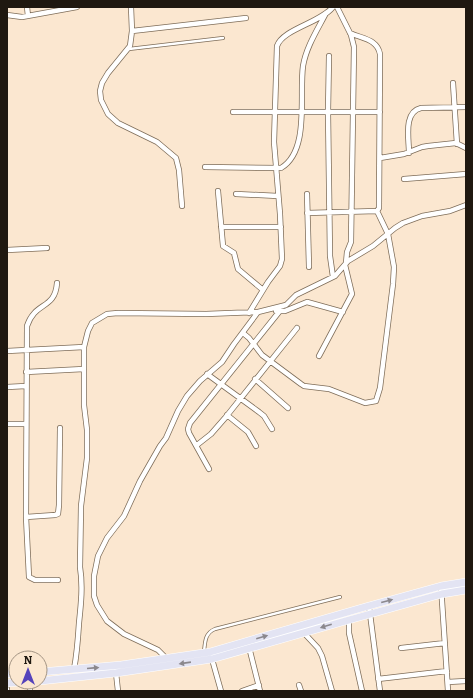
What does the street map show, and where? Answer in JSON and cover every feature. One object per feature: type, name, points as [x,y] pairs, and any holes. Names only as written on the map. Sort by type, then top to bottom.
[{"type":"main road","points":[[48,671],[121,665],[207,652],[441,586],[466,582]]},
{"type":"main road","points":[[48,680],[116,673],[212,659],[442,594],[466,590]]},
{"type":"street","points":[[27,7],[28,16]]},
{"type":"street","points":[[7,16],[28,16],[57,9],[77,7]]},
{"type":"street","points":[[131,7],[132,31],[128,49],[108,73],[102,83],[100,91],[101,100],[108,114],[118,123],[157,142],[176,158],[179,170],[182,206]]},
{"type":"street","points":[[249,313],[281,263],[281,227],[274,142],[278,42],[283,36],[325,15],[334,7]]},
{"type":"street","points":[[319,356],[352,294],[346,264],[347,252],[352,242],[354,47],[350,33],[338,7]]},
{"type":"street","points":[[205,167],[276,169],[285,166],[297,149],[301,112],[303,67],[305,59],[310,43],[325,15]]},
{"type":"street","points":[[132,31],[246,18]]},
{"type":"street","points":[[243,333],[262,355],[304,386],[329,389],[365,403],[376,401],[380,388],[393,284],[394,259],[388,234],[377,211],[379,208],[380,158],[380,54],[377,44],[350,33]]},
{"type":"street","points":[[329,56],[329,212],[330,256],[333,277]]},
{"type":"street","points":[[453,84],[457,144]]},
{"type":"street","points":[[409,153],[409,118],[414,111],[421,108],[466,107]]},
{"type":"street","points":[[233,112],[380,112]]},
{"type":"street","points":[[380,158],[409,153],[422,147],[457,144],[466,148]]},
{"type":"street","points":[[404,179],[466,174]]},
{"type":"street","points":[[218,191],[223,244],[234,253],[236,266],[238,269],[263,290]]},
{"type":"street","points":[[236,194],[278,196]]},
{"type":"street","points":[[307,194],[309,267]]},
{"type":"street","points":[[74,669],[77,655],[81,603],[81,506],[86,458],[84,347],[88,331],[92,323],[107,314],[249,313],[269,310],[286,305],[296,295],[333,277],[356,255],[374,246],[395,228],[412,219],[466,206]]},
{"type":"street","points":[[307,213],[377,211]]},
{"type":"street","points":[[221,227],[281,227]]},
{"type":"street","points":[[7,250],[47,248]]},
{"type":"street","points":[[56,283],[56,292],[53,298],[32,314],[27,326],[26,517],[29,577],[35,580],[58,580]]},
{"type":"street","points":[[269,310],[279,312],[285,311],[307,302],[343,312]]},
{"type":"street","points":[[167,659],[158,650],[124,634],[107,621],[94,596],[94,576],[98,556],[107,538],[124,516],[140,480],[166,438],[178,411],[187,396],[207,374],[222,362],[258,312]]},
{"type":"street","points":[[209,469],[189,433],[188,429],[190,423],[279,312]]},
{"type":"street","points":[[197,445],[212,434],[297,328]]},
{"type":"street","points":[[7,351],[84,347]]},
{"type":"street","points":[[26,372],[84,369]]},
{"type":"street","points":[[207,374],[264,416],[272,429]]},
{"type":"street","points":[[255,379],[288,408]]},
{"type":"street","points":[[7,387],[26,386]]},
{"type":"street","points":[[227,415],[248,432],[256,446]]},
{"type":"street","points":[[7,424],[26,424]]},
{"type":"street","points":[[26,517],[58,514],[60,428]]},
{"type":"street","points":[[441,586],[448,691]]},
{"type":"street","points":[[369,606],[380,691]]},
{"type":"street","points":[[348,620],[349,633],[362,691]]},
{"type":"street","points":[[304,633],[318,648],[322,656],[332,691]]},
{"type":"street","points":[[247,641],[260,691]]},
{"type":"street","points":[[401,648],[445,643]]},
{"type":"street","points":[[207,652],[212,659],[222,691]]},
{"type":"street","points":[[378,679],[447,671]]},
{"type":"street","points":[[116,673],[118,691]]},
{"type":"street","points":[[448,682],[466,681]]},
{"type":"street","points":[[299,684],[301,691]]},
{"type":"street","points":[[242,691],[259,685]]},
{"type":"lane","points":[[128,49],[223,38]]},
{"type":"lane","points":[[207,652],[207,635],[210,630],[214,628],[340,597]]}]
